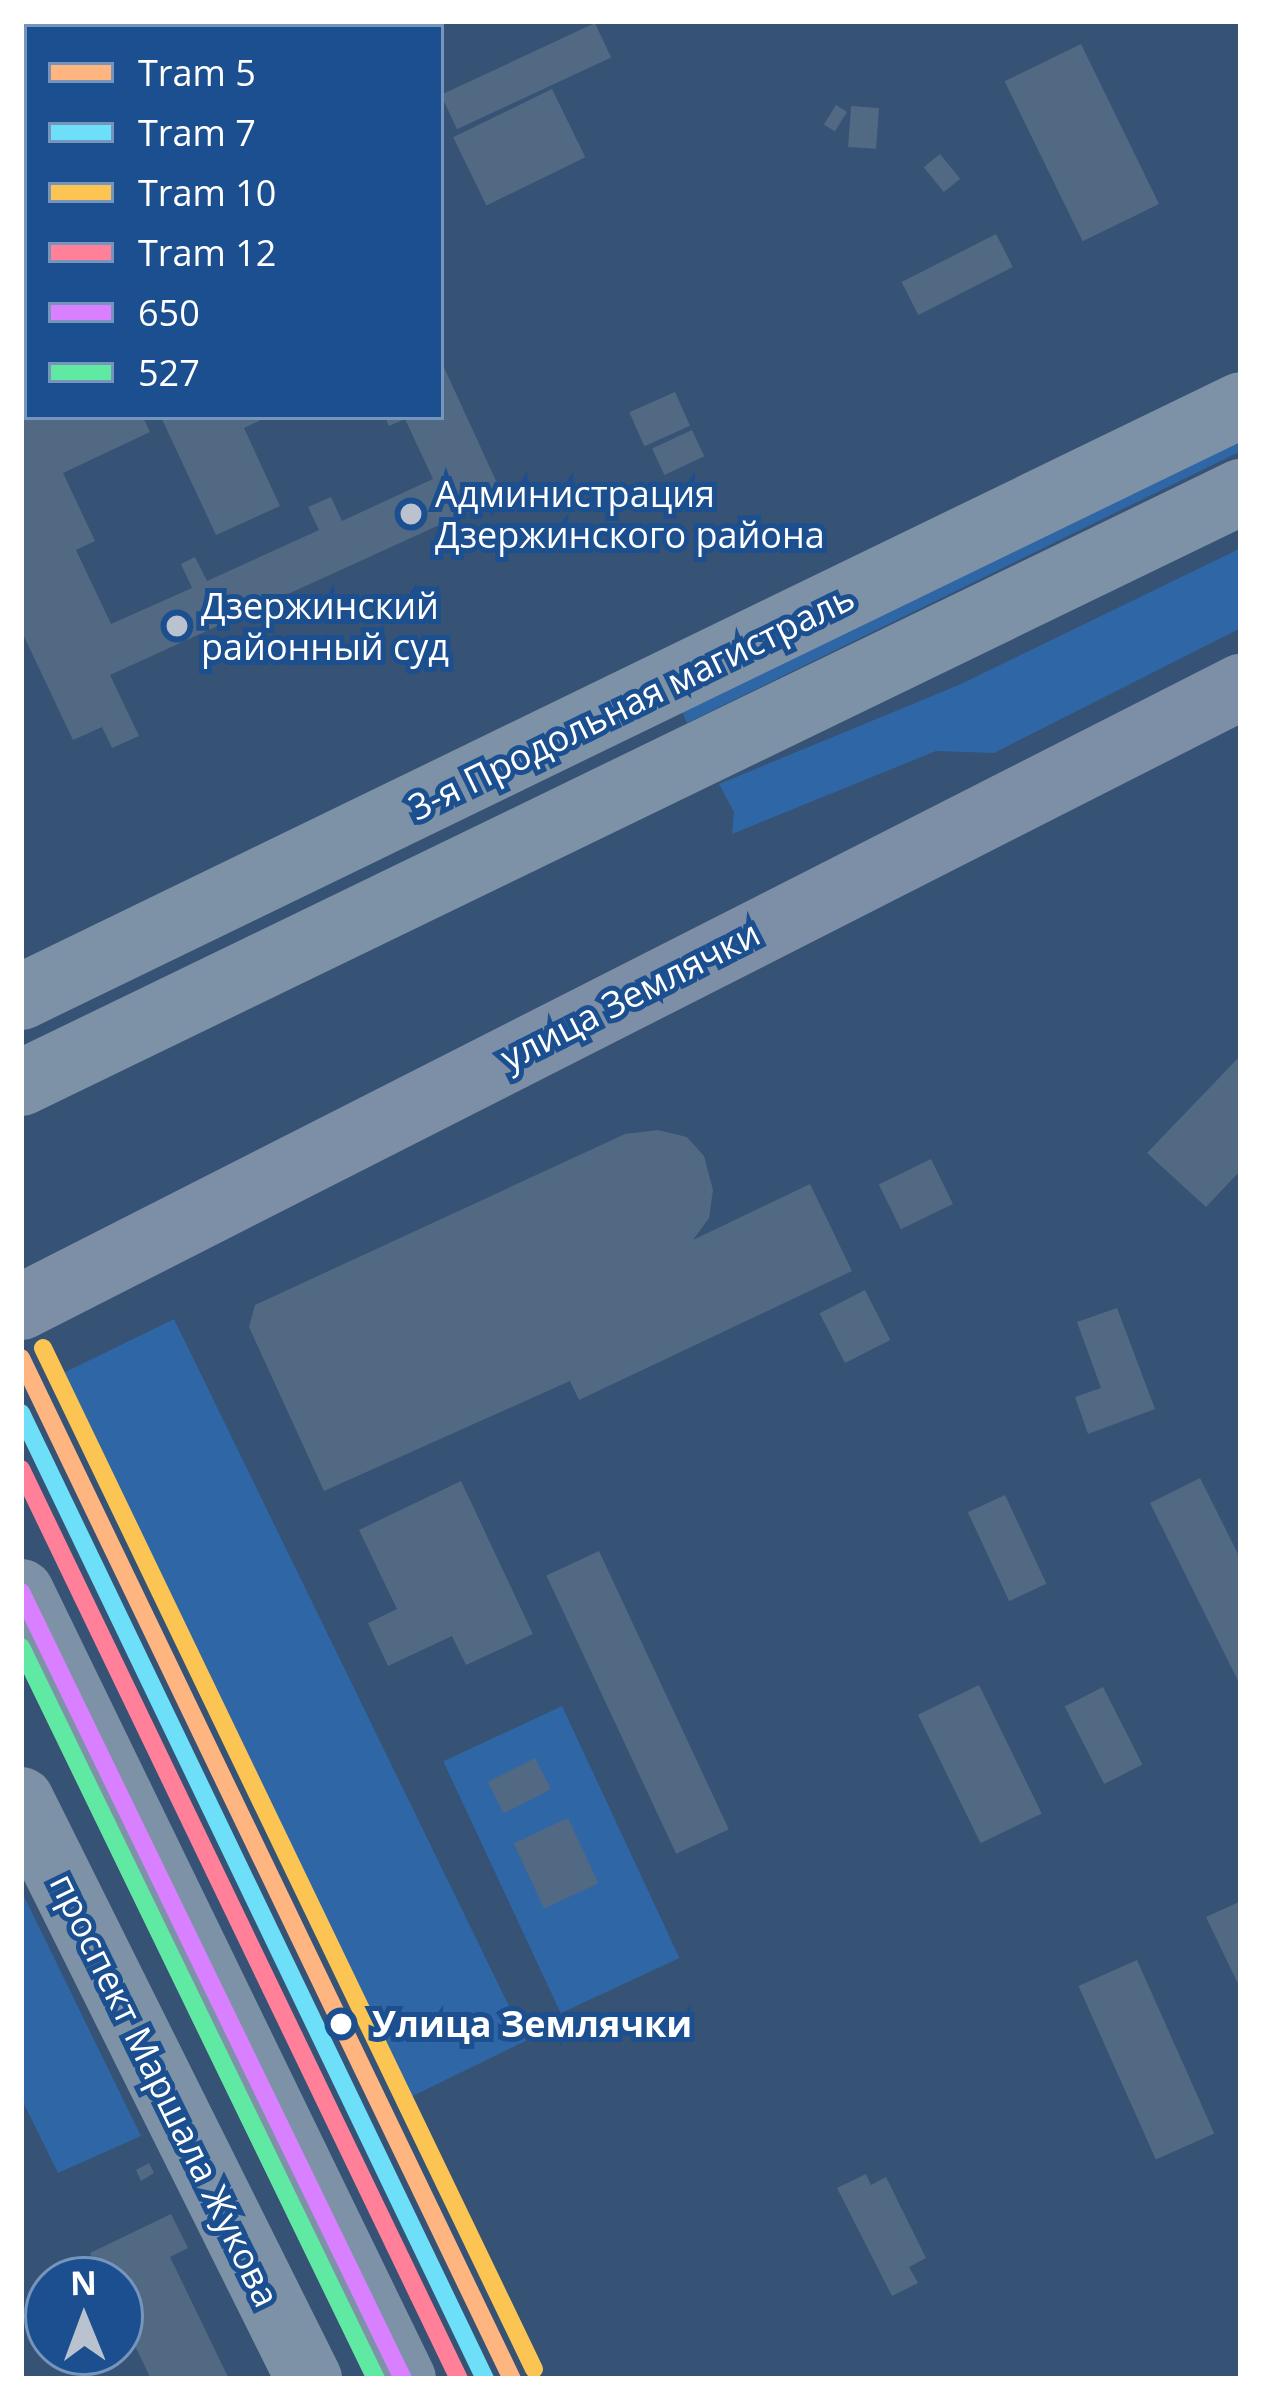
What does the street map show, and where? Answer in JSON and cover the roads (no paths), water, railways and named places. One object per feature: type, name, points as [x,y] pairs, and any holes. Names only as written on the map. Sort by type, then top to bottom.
[{"type":"highway","name":"3-я Продольная магистраль","points":[[21,997],[1241,405]]},
{"type":"highway","points":[[21,1083],[1241,491]]},
{"type":"highway","points":[[21,1592],[403,2379]]},
{"type":"highway","name":"проспект Маршала Жукова","points":[[21,1800],[309,2379]]},
{"type":"main road","name":"улица Землячки","points":[[21,1307],[1241,688]]},
{"type":"tram line","name":"10","points":[[43,1348],[534,2369]]},
{"type":"tram line","name":"5","points":[[21,1358],[512,2379]]},
{"type":"tram line","name":"7","points":[[21,1413],[485,2379]]},
{"type":"tram line","name":"12","points":[[21,1469],[459,2379]]},
{"type":"place","name":"Администрация Дзержинского района","points":[[411,514]]},
{"type":"place","name":"Дзержинский районный суд","points":[[177,626]]},
{"type":"place","name":"Улица Землячки","points":[[341,2024]]}]
